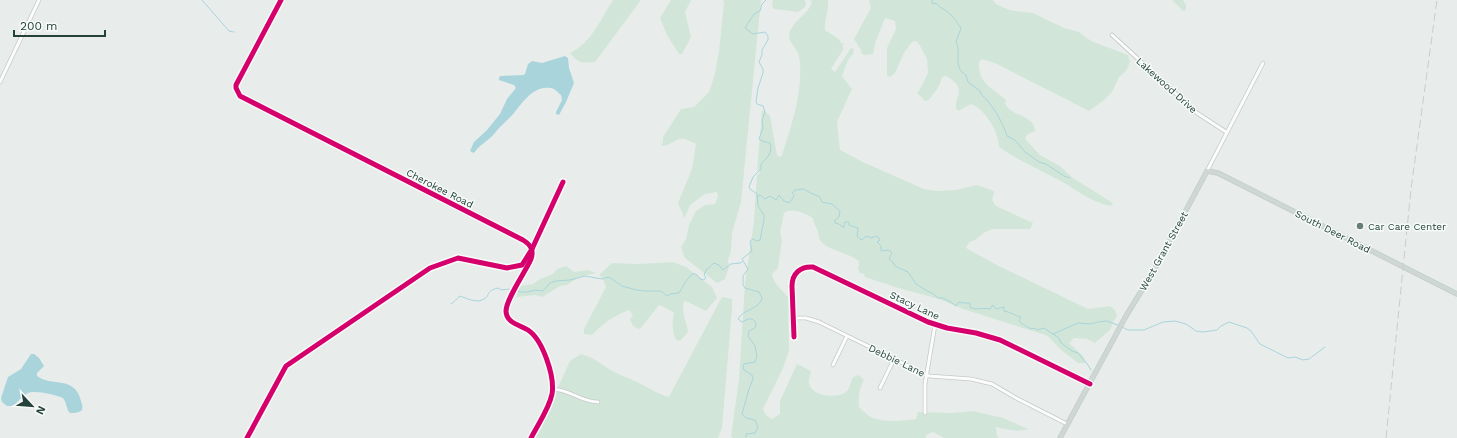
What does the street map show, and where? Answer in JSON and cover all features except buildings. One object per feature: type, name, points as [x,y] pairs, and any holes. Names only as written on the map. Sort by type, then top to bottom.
[{"type":"main road","name":"South Deer Road","points":[[1207,171],[1218,173],[1457,294]]},
{"type":"main road","name":"West Grant Street","points":[[1060,438],[1126,316],[1153,272],[1207,171]]},
{"type":"street","points":[[0,82],[40,0]]},
{"type":"street","name":"Cherokee Road","points":[[281,0],[236,85],[240,96],[523,240],[528,243],[532,250]]},
{"type":"street","name":"Lakewood Drive","points":[[1112,34],[1197,113],[1226,132]]},
{"type":"street","name":"West Grant Street","points":[[1207,171],[1263,63]]},
{"type":"street","points":[[247,438],[286,366],[430,268],[458,258],[507,268],[522,265],[532,250],[562,182]]},
{"type":"street","points":[[531,438],[549,402],[552,390],[549,367],[540,343],[530,332],[511,321],[506,312],[508,304],[532,259],[532,250]]},
{"type":"street","name":"Stacy Lane","points":[[794,337],[793,278],[796,272],[810,266],[818,268],[935,325],[995,338],[1090,384]]},
{"type":"street","name":"Debbie Lane","points":[[793,318],[815,320],[926,375],[934,377],[971,378],[988,383],[1067,424]]},
{"type":"street","points":[[925,413],[924,393],[926,375],[935,325]]},
{"type":"street","points":[[833,365],[847,336]]},
{"type":"street","points":[[880,388],[894,359]]},
{"type":"street","points":[[552,390],[564,390],[582,399],[598,402]]},
{"type":"green space","points":[[613,0],[641,0],[595,62],[578,61],[570,53],[590,37]]},
{"type":"green space","points":[[671,0],[691,0],[685,12],[691,37],[682,54],[679,54],[667,35],[660,18]]},
{"type":"green space","points":[[723,0],[761,0],[741,202],[732,233],[731,251],[728,260],[729,267],[725,279],[717,283],[685,258],[681,247],[686,239],[689,225],[696,211],[705,205],[715,204],[718,196],[717,192],[705,194],[690,205],[684,217],[678,203],[692,169],[696,144],[685,139],[678,139],[663,146],[661,144],[663,143],[663,137],[681,109],[694,107],[709,92],[715,74],[719,51],[724,3]]},
{"type":"green space","points":[[773,0],[805,0],[806,3],[805,7],[798,12],[774,9],[772,6]]},
{"type":"green space","points":[[810,0],[828,0],[825,30],[844,44],[842,47],[844,48],[831,69],[835,72],[851,48],[854,49],[842,76],[852,89],[837,122],[840,150],[865,163],[924,189],[936,191],[956,190],[977,185],[994,191],[992,200],[996,206],[1033,223],[1030,229],[993,229],[969,242],[966,248],[995,264],[1088,309],[1110,306],[1115,310],[1117,317],[1114,320],[1110,330],[1095,343],[1087,339],[1074,338],[1069,343],[1083,356],[1086,363],[1078,363],[1060,349],[1048,336],[963,309],[939,299],[865,277],[864,274],[860,273],[858,269],[859,262],[850,256],[826,246],[822,242],[819,238],[813,218],[798,211],[787,211],[784,213],[780,232],[782,240],[778,268],[772,274],[776,284],[788,297],[789,351],[783,368],[763,409],[766,415],[772,419],[780,414],[780,401],[797,364],[811,371],[809,382],[814,391],[819,394],[831,396],[843,394],[848,390],[853,377],[859,375],[864,380],[859,394],[859,407],[869,416],[879,420],[892,421],[916,419],[918,412],[952,413],[973,411],[1003,418],[1028,429],[1016,431],[996,427],[997,436],[999,438],[944,438],[933,432],[926,435],[926,438],[733,438],[731,436],[739,379],[745,283],[754,221],[757,175],[760,173],[759,170],[757,171],[762,111],[765,111],[770,116],[777,155],[780,157],[789,133],[798,99],[800,77],[799,56],[791,42],[789,34],[794,25],[810,7],[812,2]]},
{"type":"green space","points":[[869,0],[993,0],[996,4],[1009,10],[1033,13],[1064,28],[1079,32],[1091,41],[1128,55],[1130,62],[1126,71],[1119,77],[1112,92],[1103,101],[1089,111],[997,64],[982,59],[979,62],[979,69],[983,80],[1006,100],[1005,103],[1008,108],[1027,118],[1034,125],[1035,131],[1028,134],[1025,138],[1026,140],[1040,155],[1060,166],[1073,178],[1113,203],[1111,206],[1091,199],[1061,181],[1014,157],[999,147],[994,128],[981,111],[971,104],[958,111],[956,103],[959,91],[958,86],[954,81],[946,76],[942,77],[939,86],[929,100],[925,101],[917,93],[928,73],[927,59],[916,41],[912,42],[904,53],[895,73],[890,77],[887,75],[887,48],[896,29],[895,21],[885,18],[876,41],[873,54],[862,54],[854,39],[871,8]]},
{"type":"green space","points":[[1172,0],[1183,0],[1186,5],[1186,10],[1183,11]]},
{"type":"green space","points":[[673,262],[686,267],[712,287],[717,298],[706,311],[684,301],[684,314],[688,332],[680,341],[676,340],[674,333],[674,313],[659,305],[639,329],[633,326],[630,319],[633,315],[629,310],[609,320],[592,335],[584,334],[584,329],[606,287],[603,279],[599,275],[612,263],[638,264]]},
{"type":"green space","points":[[566,266],[574,272],[588,270],[596,273],[579,277],[567,285],[560,286],[542,297],[535,295],[516,297],[520,286],[533,284],[540,279],[553,274],[557,269]]},
{"type":"green space","points":[[722,297],[732,299],[732,309],[722,428],[718,438],[535,438],[570,361],[581,354],[592,358],[614,372],[668,397]]},
{"type":"water","points":[[565,56],[568,58],[569,68],[574,83],[559,115],[556,114],[556,112],[562,100],[561,95],[552,88],[539,89],[529,96],[512,116],[474,153],[470,151],[474,142],[487,130],[500,114],[507,99],[516,88],[514,85],[499,80],[499,77],[523,75],[525,74],[528,64],[532,61],[542,63]]},
{"type":"water","points":[[31,354],[34,354],[39,358],[44,366],[37,373],[37,376],[74,388],[78,393],[82,410],[70,413],[63,398],[40,392],[31,392],[26,394],[14,406],[7,406],[2,402],[1,398],[8,377],[21,369]]},
{"type":"waterway","points":[[202,0],[229,31],[234,32]]},
{"type":"waterway","points":[[746,438],[746,434],[755,433],[758,427],[755,420],[746,418],[742,414],[753,379],[752,375],[744,370],[743,367],[744,364],[755,362],[757,356],[755,346],[748,336],[749,331],[755,328],[756,324],[752,319],[742,322],[738,319],[743,313],[758,305],[762,298],[759,292],[745,288],[743,285],[743,276],[748,269],[742,259],[752,251],[750,241],[753,239],[757,241],[760,240],[764,215],[758,206],[757,194],[749,187],[753,177],[761,169],[761,164],[769,155],[771,147],[770,143],[759,139],[763,128],[762,120],[765,112],[763,106],[757,104],[756,102],[758,88],[763,73],[763,69],[759,62],[762,55],[762,50],[768,40],[768,36],[765,32],[753,34],[745,28],[754,14],[760,11],[762,4],[766,0]]},
{"type":"waterway","points":[[932,0],[932,3],[937,4],[947,11],[961,28],[956,42],[958,46],[959,68],[966,75],[968,82],[980,91],[993,108],[1000,119],[1007,136],[1015,140],[1025,152],[1039,162],[1046,164],[1064,176],[1070,178]]},
{"type":"waterway","points":[[757,197],[760,195],[765,199],[770,196],[776,200],[779,195],[784,201],[789,203],[793,198],[794,195],[792,193],[795,190],[804,189],[820,197],[822,202],[832,204],[840,211],[839,217],[835,220],[835,223],[844,228],[844,223],[849,222],[849,225],[858,228],[857,236],[861,240],[867,236],[871,238],[876,236],[879,238],[880,240],[877,242],[881,246],[881,251],[889,250],[892,253],[889,259],[895,266],[908,272],[916,284],[938,298],[943,298],[956,306],[959,302],[970,303],[970,307],[974,309],[990,309],[993,305],[996,309],[1004,307],[1004,311],[1021,317],[1019,321],[1031,329],[1035,328],[1037,330],[1044,328],[1059,338],[1061,343],[1072,351],[1078,353],[1091,370]]},
{"type":"waterway","points":[[451,304],[460,296],[472,300],[481,300],[486,298],[491,290],[498,288],[501,290],[509,289],[520,292],[535,290],[543,291],[550,283],[585,276],[602,279],[609,277],[622,286],[636,290],[661,291],[667,296],[679,293],[692,274],[696,274],[700,279],[704,280],[706,277],[704,275],[706,270],[714,263],[719,265],[723,270],[731,264],[742,262]]},
{"type":"waterway","points":[[1053,334],[1078,323],[1090,324],[1107,321],[1120,326]]},
{"type":"waterway","points":[[1122,327],[1128,330],[1144,330],[1163,322],[1175,321],[1186,324],[1196,331],[1203,332],[1217,330],[1229,322],[1247,328],[1251,331],[1260,344],[1288,358],[1295,357],[1303,360],[1309,359],[1325,347]]},
{"type":"railway","points":[[1386,438],[1411,189],[1437,0]]},
{"type":"cycle path","points":[[281,0],[236,85],[240,96],[523,240],[531,248],[531,259],[509,300],[506,311],[508,318],[511,321],[528,330],[538,342],[547,359],[552,378],[551,400],[531,438]]},
{"type":"cycle path","points":[[247,438],[286,366],[430,268],[458,258],[507,268],[522,265],[532,249],[563,182]]},
{"type":"cycle path","points":[[794,337],[793,278],[801,269],[813,267],[928,322],[947,328],[976,333],[1000,340],[1090,384]]},
{"type":"place","name":"Car Care Center","points":[[1360,226]]}]
